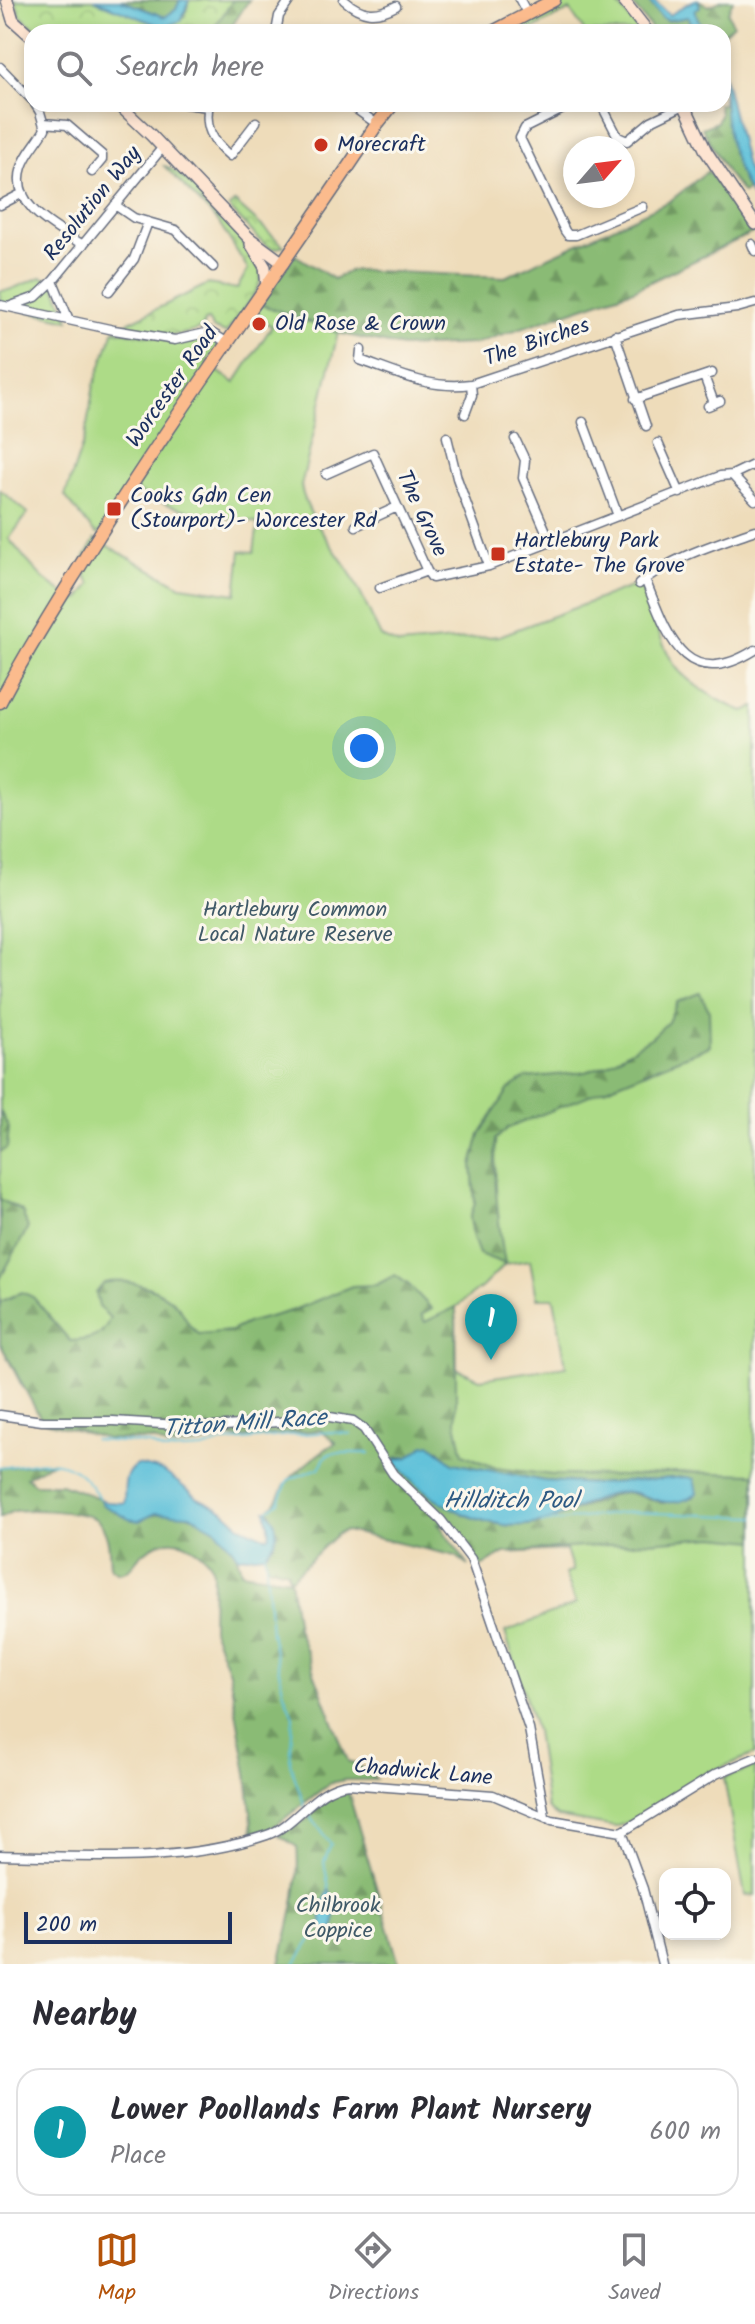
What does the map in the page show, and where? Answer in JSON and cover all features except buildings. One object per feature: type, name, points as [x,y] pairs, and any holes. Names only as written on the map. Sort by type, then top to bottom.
[{"type":"main road","points":[[507,24],[554,0]]},
{"type":"main road","name":"Worcester Road","points":[[0,702],[17,668],[108,518],[387,112]]},
{"type":"street","points":[[7,0],[13,20],[24,30]]},
{"type":"street","points":[[278,24],[290,0]]},
{"type":"street","points":[[344,0],[369,14],[384,13],[396,6]]},
{"type":"street","points":[[520,0],[527,13]]},
{"type":"street","points":[[623,0],[642,24]]},
{"type":"street","points":[[0,67],[24,92]]},
{"type":"street","points":[[38,112],[44,123],[41,136],[22,167],[20,182],[23,193],[38,216],[83,245]]},
{"type":"street","points":[[126,112],[238,228],[281,266]]},
{"type":"street","points":[[208,112],[210,136],[230,156],[256,122]]},
{"type":"street","points":[[360,112],[377,124]]},
{"type":"street","points":[[557,112],[525,128],[520,138],[568,235],[576,235],[643,207]]},
{"type":"street","points":[[605,112],[618,137],[627,141],[651,121],[668,112]]},
{"type":"street","points":[[688,112],[706,151],[752,210],[755,224]]},
{"type":"street","points":[[44,123],[67,125],[102,155],[102,160],[92,172]]},
{"type":"street","name":"Resolution Way","points":[[5,305],[36,297],[53,281],[163,147]]},
{"type":"street","points":[[0,205],[23,193]]},
{"type":"street","points":[[115,205],[128,215],[176,230],[213,267]]},
{"type":"street","points":[[109,291],[134,259],[148,222]]},
{"type":"street","points":[[238,228],[261,260],[267,286]]},
{"type":"street","points":[[261,260],[271,268],[281,266]]},
{"type":"street","points":[[53,281],[69,320]]},
{"type":"street","name":"The Birches","points":[[361,350],[360,360],[431,385],[451,387],[471,384],[679,315],[755,303]]},
{"type":"street","points":[[5,305],[20,311],[175,340],[210,332],[228,343]]},
{"type":"street","name":"The Birches","points":[[615,335],[646,426]]},
{"type":"street","points":[[635,399],[708,375],[714,403]]},
{"type":"street","points":[[465,414],[472,395],[471,384]]},
{"type":"street","points":[[583,422],[618,516]]},
{"type":"street","points":[[447,437],[457,478],[489,566]]},
{"type":"street","points":[[515,439],[525,460],[523,478],[551,543]]},
{"type":"street","points":[[658,443],[680,493]]},
{"type":"street","name":"The Grove","points":[[326,474],[373,453],[432,578],[489,566],[755,464]]},
{"type":"street","points":[[732,475],[755,500]]},
{"type":"street","points":[[356,526],[397,507]]},
{"type":"street","points":[[755,530],[691,554],[642,582],[675,647],[684,655],[694,661],[718,666],[743,658],[755,650]]},
{"type":"street","points":[[380,588],[427,571]]},
{"type":"street","points":[[0,1415],[42,1421],[113,1421],[212,1427],[291,1421],[318,1415],[353,1421],[364,1429],[393,1474],[441,1520],[471,1559],[524,1710],[535,1753],[545,1816]]},
{"type":"street","points":[[662,1964],[643,1889],[628,1841],[622,1832],[716,1774],[755,1758]]},
{"type":"street","name":"Chadwick Lane","points":[[0,1855],[135,1856],[232,1846],[272,1833],[333,1786],[348,1784],[493,1795],[552,1820],[622,1832]]},
{"type":"green space","points":[[15,0],[94,0],[155,24],[30,24],[21,16]]},
{"type":"green space","points":[[120,0],[180,0],[176,10],[165,17]]},
{"type":"green space","points":[[189,0],[233,0],[216,24],[169,24],[185,16]]},
{"type":"green space","points":[[233,0],[249,0],[233,24],[216,24]]},
{"type":"green space","points":[[570,0],[614,0],[634,24],[580,24],[570,10],[543,24],[520,24]]},
{"type":"green space","points":[[647,0],[667,21],[688,17],[690,24],[648,24],[631,2]]},
{"type":"green space","points":[[698,0],[709,6],[723,0],[733,0],[728,13],[733,24],[700,24],[694,10],[700,7]]},
{"type":"green space","points":[[726,112],[738,169],[747,190],[743,193],[727,173],[702,128],[717,122],[720,114]]},
{"type":"green space","points":[[164,166],[187,181],[235,232],[261,275],[257,289],[226,333],[214,329],[208,320],[193,332],[172,335],[117,328],[208,284],[237,289],[248,269],[218,221]]},
{"type":"green space","points":[[708,171],[752,233],[633,290],[474,344],[402,347],[338,333],[260,304],[295,255],[334,279],[351,270],[505,277],[670,201]]},
{"type":"green space","points":[[235,202],[284,246],[274,249],[264,244],[229,208]]},
{"type":"green space","points":[[41,277],[53,281],[69,320],[0,305],[0,291]]},
{"type":"green space","name":"Hartlebury Common Local Nature Reserve","points":[[260,304],[338,333],[301,486],[314,519],[347,568],[381,637],[399,645],[499,636],[639,584],[677,669],[694,684],[725,703],[744,711],[755,707],[755,1754],[707,1773],[629,1822],[615,1827],[557,1817],[547,1808],[536,1731],[505,1632],[576,1604],[565,1574],[573,1571],[566,1550],[504,1553],[481,1567],[450,1526],[364,1429],[23,1388],[0,1343],[0,490],[28,513],[9,539],[32,567],[67,595],[79,600],[91,584],[80,566],[95,539],[181,586],[236,594],[241,551],[254,552],[258,523],[175,507],[129,487],[98,535],[65,496],[85,437],[94,385],[114,330],[175,340],[180,344],[212,337],[218,346],[206,363],[235,383],[272,326],[252,316]],"holes":[[[530,1260],[537,1298],[554,1298],[566,1366],[480,1379],[457,1369],[456,1307],[505,1264]]]},
{"type":"green space","points":[[700,993],[709,1010],[710,1046],[508,1128],[496,1139],[497,1202],[505,1264],[479,1254],[470,1218],[475,1203],[472,1165],[480,1134],[509,1089],[526,1078],[585,1072],[606,1065],[652,1037],[668,1022],[677,1002]]},
{"type":"green space","points":[[0,1111],[9,1128],[7,1148],[0,1152]]},
{"type":"green space","points":[[0,1199],[22,1211],[28,1228],[0,1279]]},
{"type":"green space","points":[[395,1275],[409,1285],[432,1309],[421,1315],[425,1322],[456,1307],[456,1422],[463,1454],[496,1468],[553,1475],[755,1474],[755,1541],[714,1537],[504,1553],[481,1567],[450,1526],[438,1523],[469,1566],[456,1556],[346,1531],[337,1534],[290,1579],[297,1628],[348,1761],[365,1769],[376,1780],[330,1783],[271,1829],[253,1833],[247,1773],[229,1672],[212,1629],[213,1571],[208,1560],[185,1543],[165,1541],[146,1551],[129,1569],[116,1571],[110,1567],[104,1530],[91,1517],[69,1512],[29,1510],[11,1512],[0,1518],[0,1468],[53,1462],[26,1477],[35,1484],[61,1484],[99,1498],[103,1505],[139,1521],[155,1514],[188,1515],[217,1530],[237,1556],[241,1572],[289,1579],[287,1571],[267,1566],[265,1554],[274,1544],[271,1512],[268,1510],[294,1474],[336,1443],[320,1430],[224,1437],[201,1444],[167,1447],[153,1440],[107,1439],[42,1421],[0,1343],[0,1302],[22,1292],[33,1297],[70,1341],[94,1337],[107,1325],[110,1318],[99,1307],[96,1293],[104,1283],[134,1283],[165,1295],[199,1334],[231,1331],[352,1286],[376,1285]],"holes":[[[423,1446],[439,1450],[452,1463],[544,1481],[596,1484],[687,1477],[694,1497],[662,1503],[624,1491],[542,1523],[509,1526],[463,1514],[397,1457],[409,1457]]]},
{"type":"green space","points":[[755,1767],[755,1895],[745,1896],[724,1778]]},
{"type":"green space","name":"Chilbrook Coppice","points":[[347,1788],[399,1964],[280,1964],[293,1906],[298,1862],[297,1847],[279,1835],[309,1818],[332,1791]]},
{"type":"water","points":[[94,0],[120,0],[165,17],[176,9],[180,0],[189,0],[181,21],[155,24]]},
{"type":"water","points":[[647,0],[653,0],[669,15],[698,0],[700,7],[694,10],[700,24],[690,24],[688,17],[663,19]]},
{"type":"water","points":[[731,105],[746,166],[755,188],[755,202],[739,173],[725,112],[731,112]]},
{"type":"water","name":"Hillditch Pool","points":[[430,1444],[453,1463],[544,1481],[596,1484],[687,1477],[694,1479],[697,1493],[681,1501],[664,1502],[621,1492],[546,1521],[504,1525],[483,1521],[443,1503],[408,1476],[394,1460],[409,1457]]},
{"type":"water","points":[[137,1465],[163,1471],[198,1498],[222,1510],[240,1526],[265,1537],[269,1536],[268,1510],[276,1527],[273,1543],[265,1554],[239,1557],[217,1530],[190,1515],[156,1513],[139,1521],[103,1505],[99,1498],[106,1502],[124,1503],[127,1477]]},
{"type":"water","points":[[329,1889],[334,1903],[335,1924],[334,1929],[325,1932],[322,1915]]},
{"type":"waterway","name":"Titton Mill Race","points":[[94,1440],[149,1444],[164,1451],[203,1449],[224,1442],[292,1435],[351,1434]]},
{"type":"waterway","points":[[268,1510],[279,1502],[288,1480],[319,1468],[326,1456],[332,1453],[370,1453]]},
{"type":"waterway","points":[[0,1468],[45,1462],[68,1466],[78,1472],[99,1498]]},
{"type":"waterway","points":[[542,1523],[629,1512],[755,1517]]},
{"type":"waterway","points":[[265,1554],[271,1633],[283,1690],[293,1716],[290,1763],[305,1807]]},
{"type":"waterway","points":[[307,1812],[331,1844],[324,1862],[329,1889]]},
{"type":"waterway","points":[[295,1964],[321,1924]]},
{"type":"place","name":"Morecraft","points":[[321,145]]},
{"type":"place","name":"Old Rose & Crown","points":[[259,324]]},
{"type":"place","name":"Cooks Gdn Cen (Stourport)- Worcester Rd","points":[[114,509]]},
{"type":"place","name":"Hartlebury Park Estate- The Grove","points":[[498,554]]},
{"type":"place","name":"Lower Poollands Farm Plant Nursery","points":[[491,1360]]}]
